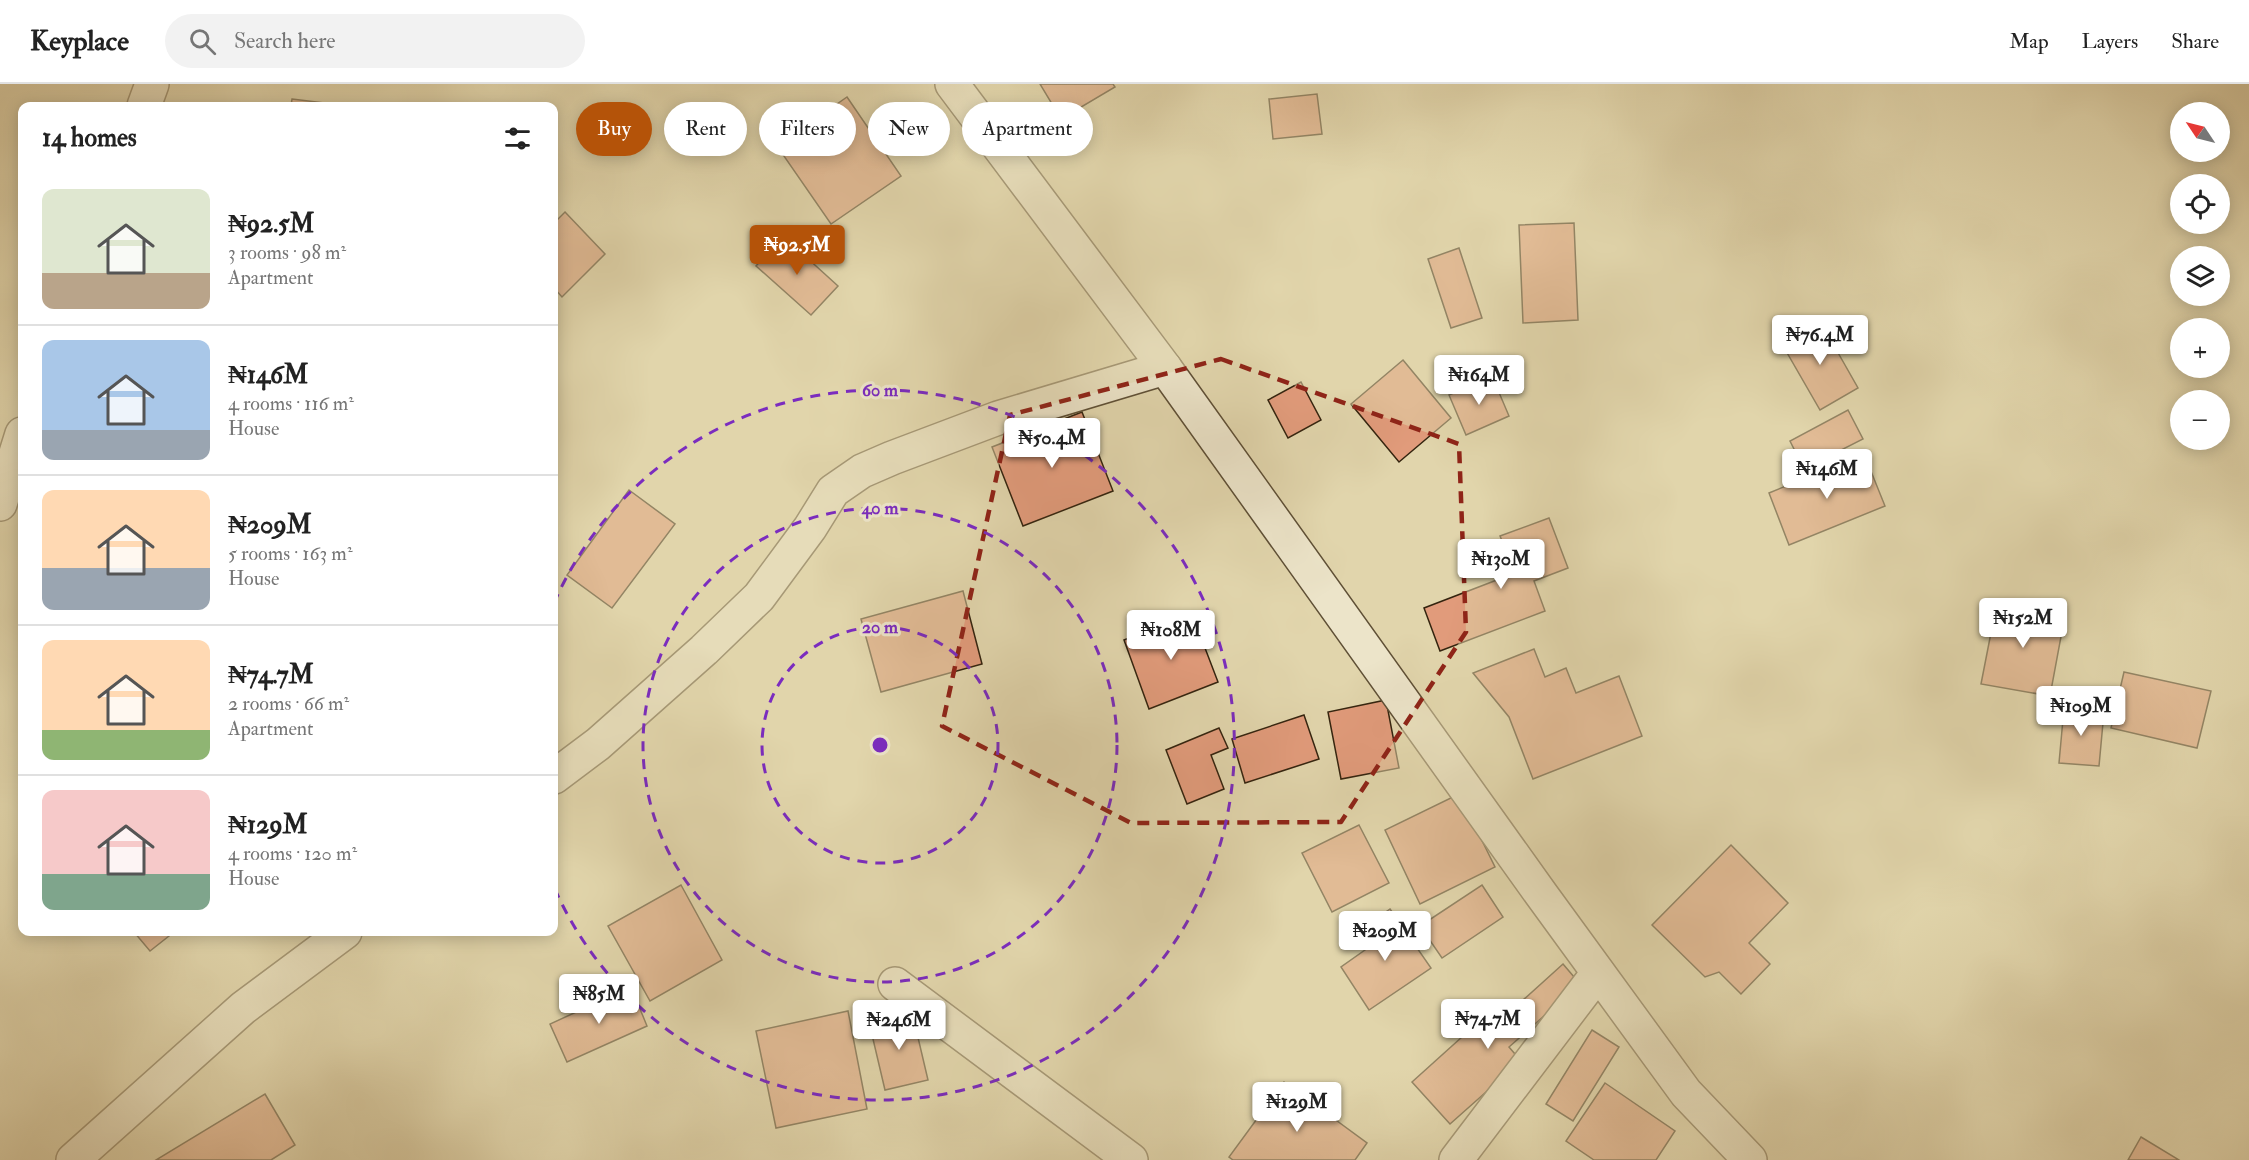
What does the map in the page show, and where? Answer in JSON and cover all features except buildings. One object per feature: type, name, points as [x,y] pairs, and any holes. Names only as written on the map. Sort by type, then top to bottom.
[{"type":"street","points":[[145,102],[152,84]]},
{"type":"street","points":[[952,84],[1165,368],[1686,1093],[1750,1160]]},
{"type":"street","points":[[558,774],[598,744],[759,597],[810,528],[833,491],[862,471],[998,418],[1165,368]]},
{"type":"street","points":[[0,504],[18,447]]},
{"type":"street","points":[[72,1160],[243,1008],[340,936]]},
{"type":"street","points":[[1456,1160],[1598,973]]},
{"type":"street","points":[[895,984],[1131,1160]]},
{"type":"highlighted area","points":[[1221,359],[1459,444],[1466,632],[1341,822],[1131,823],[942,726],[1010,415]]}]
